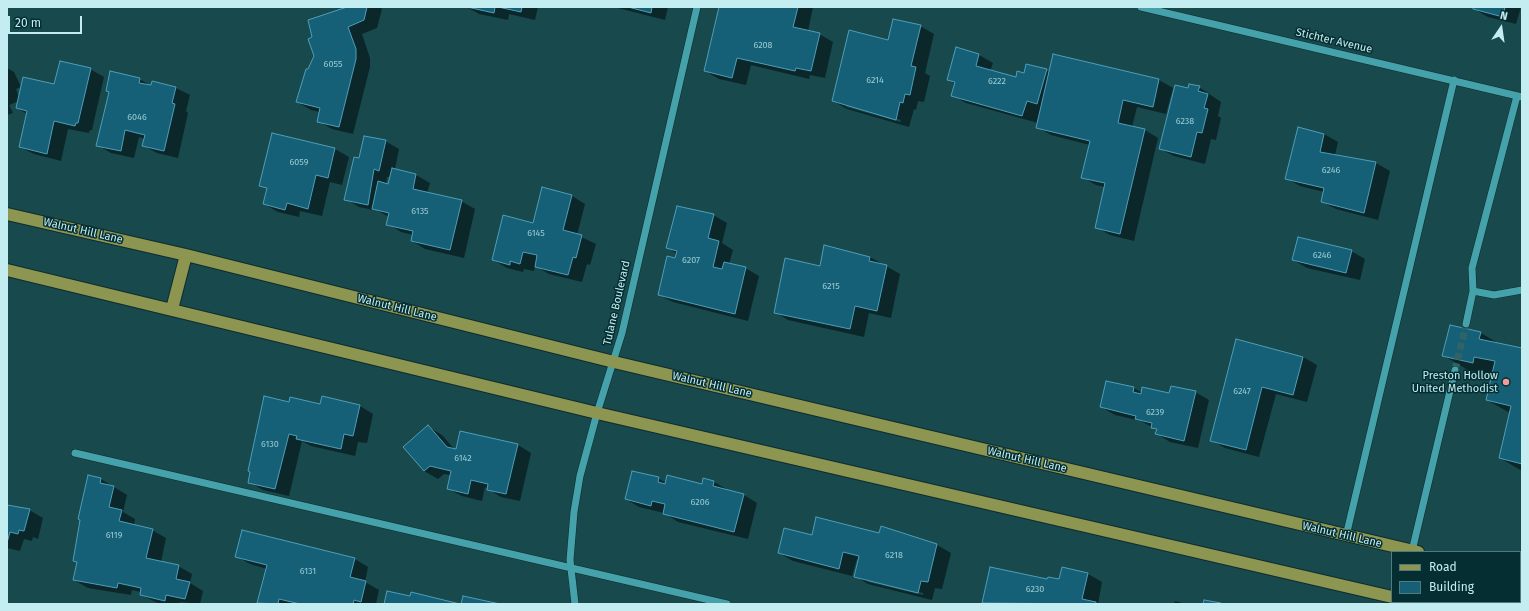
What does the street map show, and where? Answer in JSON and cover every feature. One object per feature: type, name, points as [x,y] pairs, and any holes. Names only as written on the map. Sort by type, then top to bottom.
[{"type":"main road","name":"Walnut Hill Lane","points":[[7,214],[186,255],[614,362],[1410,551]]},
{"type":"main road","points":[[172,309],[186,255]]},
{"type":"main road","points":[[7,270],[597,413],[1391,597]]},
{"type":"street","name":"Tulane Boulevard","points":[[574,604],[570,567],[574,512],[578,490],[597,413],[614,362],[697,7]]},
{"type":"street","name":"Stichter Avenue","points":[[1141,7],[1454,80],[1520,97]]},
{"type":"street","points":[[1346,536],[1454,80]]},
{"type":"street","points":[[1466,324],[1473,291],[1472,268],[1520,97]]},
{"type":"street","points":[[1473,291],[1494,295],[1522,290]]},
{"type":"street","points":[[1414,551],[1455,370]]},
{"type":"street","points":[[75,453],[309,506],[499,553],[570,567],[727,604]]},
{"type":"building","points":[[347,7],[367,7],[364,20],[348,27],[356,49],[356,59],[339,127],[317,122],[320,108],[296,102],[306,69],[308,69],[314,56],[308,39],[312,37],[308,20]]},
{"type":"building","points":[[467,7],[495,7],[494,13]]},
{"type":"building","points":[[498,7],[522,7],[521,12]]},
{"type":"building","points":[[628,7],[652,7],[651,13]]},
{"type":"building","points":[[719,7],[798,7],[793,27],[820,33],[811,71],[796,68],[795,71],[737,58],[732,78],[704,71]]},
{"type":"building","points":[[1473,7],[1505,7],[1503,17],[1473,9]]},
{"type":"building","points":[[893,19],[921,25],[911,66],[916,67],[910,95],[905,94],[903,103],[900,102],[896,120],[832,101],[849,30],[888,40]]},
{"type":"building","points":[[956,47],[979,54],[976,66],[1016,77],[1017,71],[1024,73],[1026,64],[1047,69],[1037,104],[1027,101],[1022,116],[951,96],[955,82],[947,80]]},
{"type":"building","points":[[1053,54],[1159,79],[1153,107],[1123,100],[1118,123],[1145,129],[1120,234],[1095,228],[1105,183],[1081,178],[1090,141],[1036,128]]},
{"type":"building","points":[[60,61],[91,68],[78,123],[76,123],[75,126],[54,121],[47,154],[19,147],[27,111],[16,108],[23,77],[54,84]]},
{"type":"building","points":[[110,71],[140,78],[139,83],[151,85],[152,81],[176,87],[172,103],[175,104],[164,151],[142,146],[145,135],[125,130],[121,151],[96,146],[109,92],[106,91]]},
{"type":"building","points":[[1189,84],[1200,86],[1198,91],[1208,94],[1204,108],[1208,109],[1202,133],[1197,132],[1191,157],[1159,149],[1175,85],[1188,88]]},
{"type":"building","points":[[1298,127],[1324,134],[1320,152],[1376,162],[1364,213],[1321,202],[1324,188],[1285,179]]},
{"type":"building","points":[[272,133],[335,148],[328,178],[316,175],[308,209],[287,203],[285,210],[263,204],[267,188],[259,186]]},
{"type":"building","points":[[364,136],[386,140],[379,171],[374,169],[368,205],[344,200],[354,157],[359,158]]},
{"type":"building","points":[[392,168],[416,174],[413,189],[462,200],[450,250],[411,241],[413,231],[386,225],[389,213],[372,209],[378,181],[388,184]]},
{"type":"building","points":[[542,187],[572,195],[563,230],[582,235],[576,258],[573,257],[568,275],[535,267],[537,255],[523,252],[520,264],[510,261],[510,265],[492,260],[503,215],[533,223]]},
{"type":"building","points":[[677,206],[714,214],[708,238],[719,241],[713,267],[722,269],[724,262],[746,267],[735,314],[658,295],[667,256],[675,258],[677,251],[666,248]]},
{"type":"building","points":[[1298,237],[1352,250],[1346,273],[1292,260]]},
{"type":"building","points":[[824,245],[870,257],[869,261],[887,265],[877,311],[855,306],[850,329],[774,313],[785,258],[820,266]]},
{"type":"building","name":"Preston Hollow United Methodist","points":[[1450,325],[1481,332],[1479,339],[1522,348],[1522,464],[1499,458],[1511,406],[1486,400],[1495,361],[1474,357],[1473,363],[1442,356]]},
{"type":"building","points":[[1236,339],[1303,357],[1293,395],[1262,387],[1246,450],[1210,441]]},
{"type":"building","points":[[1106,381],[1134,387],[1133,392],[1141,394],[1142,387],[1169,393],[1171,386],[1196,391],[1184,441],[1155,434],[1157,429],[1151,428],[1152,423],[1135,419],[1136,416],[1100,407]]},
{"type":"building","points":[[264,396],[289,402],[290,397],[320,404],[322,396],[360,405],[353,436],[344,434],[341,449],[296,439],[297,436],[289,434],[275,489],[248,483],[250,472],[248,471]]},
{"type":"building","points":[[428,425],[447,447],[456,449],[460,431],[518,444],[506,494],[487,490],[488,484],[471,480],[468,494],[447,489],[451,471],[430,466],[424,471],[403,447]]},
{"type":"building","points":[[632,471],[659,477],[658,482],[665,484],[667,475],[702,484],[703,478],[714,481],[713,486],[744,494],[734,532],[663,514],[665,504],[652,501],[651,506],[625,499]]},
{"type":"building","points":[[88,475],[101,478],[100,483],[114,486],[109,507],[122,510],[119,521],[153,529],[146,558],[179,565],[176,579],[190,582],[185,599],[166,595],[165,601],[140,595],[141,588],[118,583],[117,588],[73,580],[77,562],[73,561],[80,520],[78,519]]},
{"type":"building","points":[[7,505],[30,509],[24,531],[19,530],[18,534],[10,532],[7,543]]},
{"type":"building","points":[[816,517],[879,533],[881,526],[937,544],[928,582],[921,581],[918,593],[854,577],[859,556],[843,552],[839,569],[778,553],[784,528],[812,535]]},
{"type":"building","points":[[242,530],[355,558],[350,577],[366,581],[361,602],[354,600],[353,604],[300,604],[279,599],[278,604],[257,603],[267,565],[235,557]]},
{"type":"building","points":[[990,567],[1047,579],[1048,577],[1059,579],[1062,567],[1088,573],[1082,599],[1096,602],[1096,604],[982,603]]},
{"type":"building","points":[[387,591],[410,596],[411,592],[460,604],[384,604]]},
{"type":"building","points":[[463,596],[500,604],[461,604]]},
{"type":"building","points":[[1204,600],[1221,603],[1221,604],[1203,604]]},
{"type":"tunnel","points":[[1455,370],[1466,324]]},
{"type":"place","name":"Preston Hollow United Methodist","points":[[1506,382]]}]
